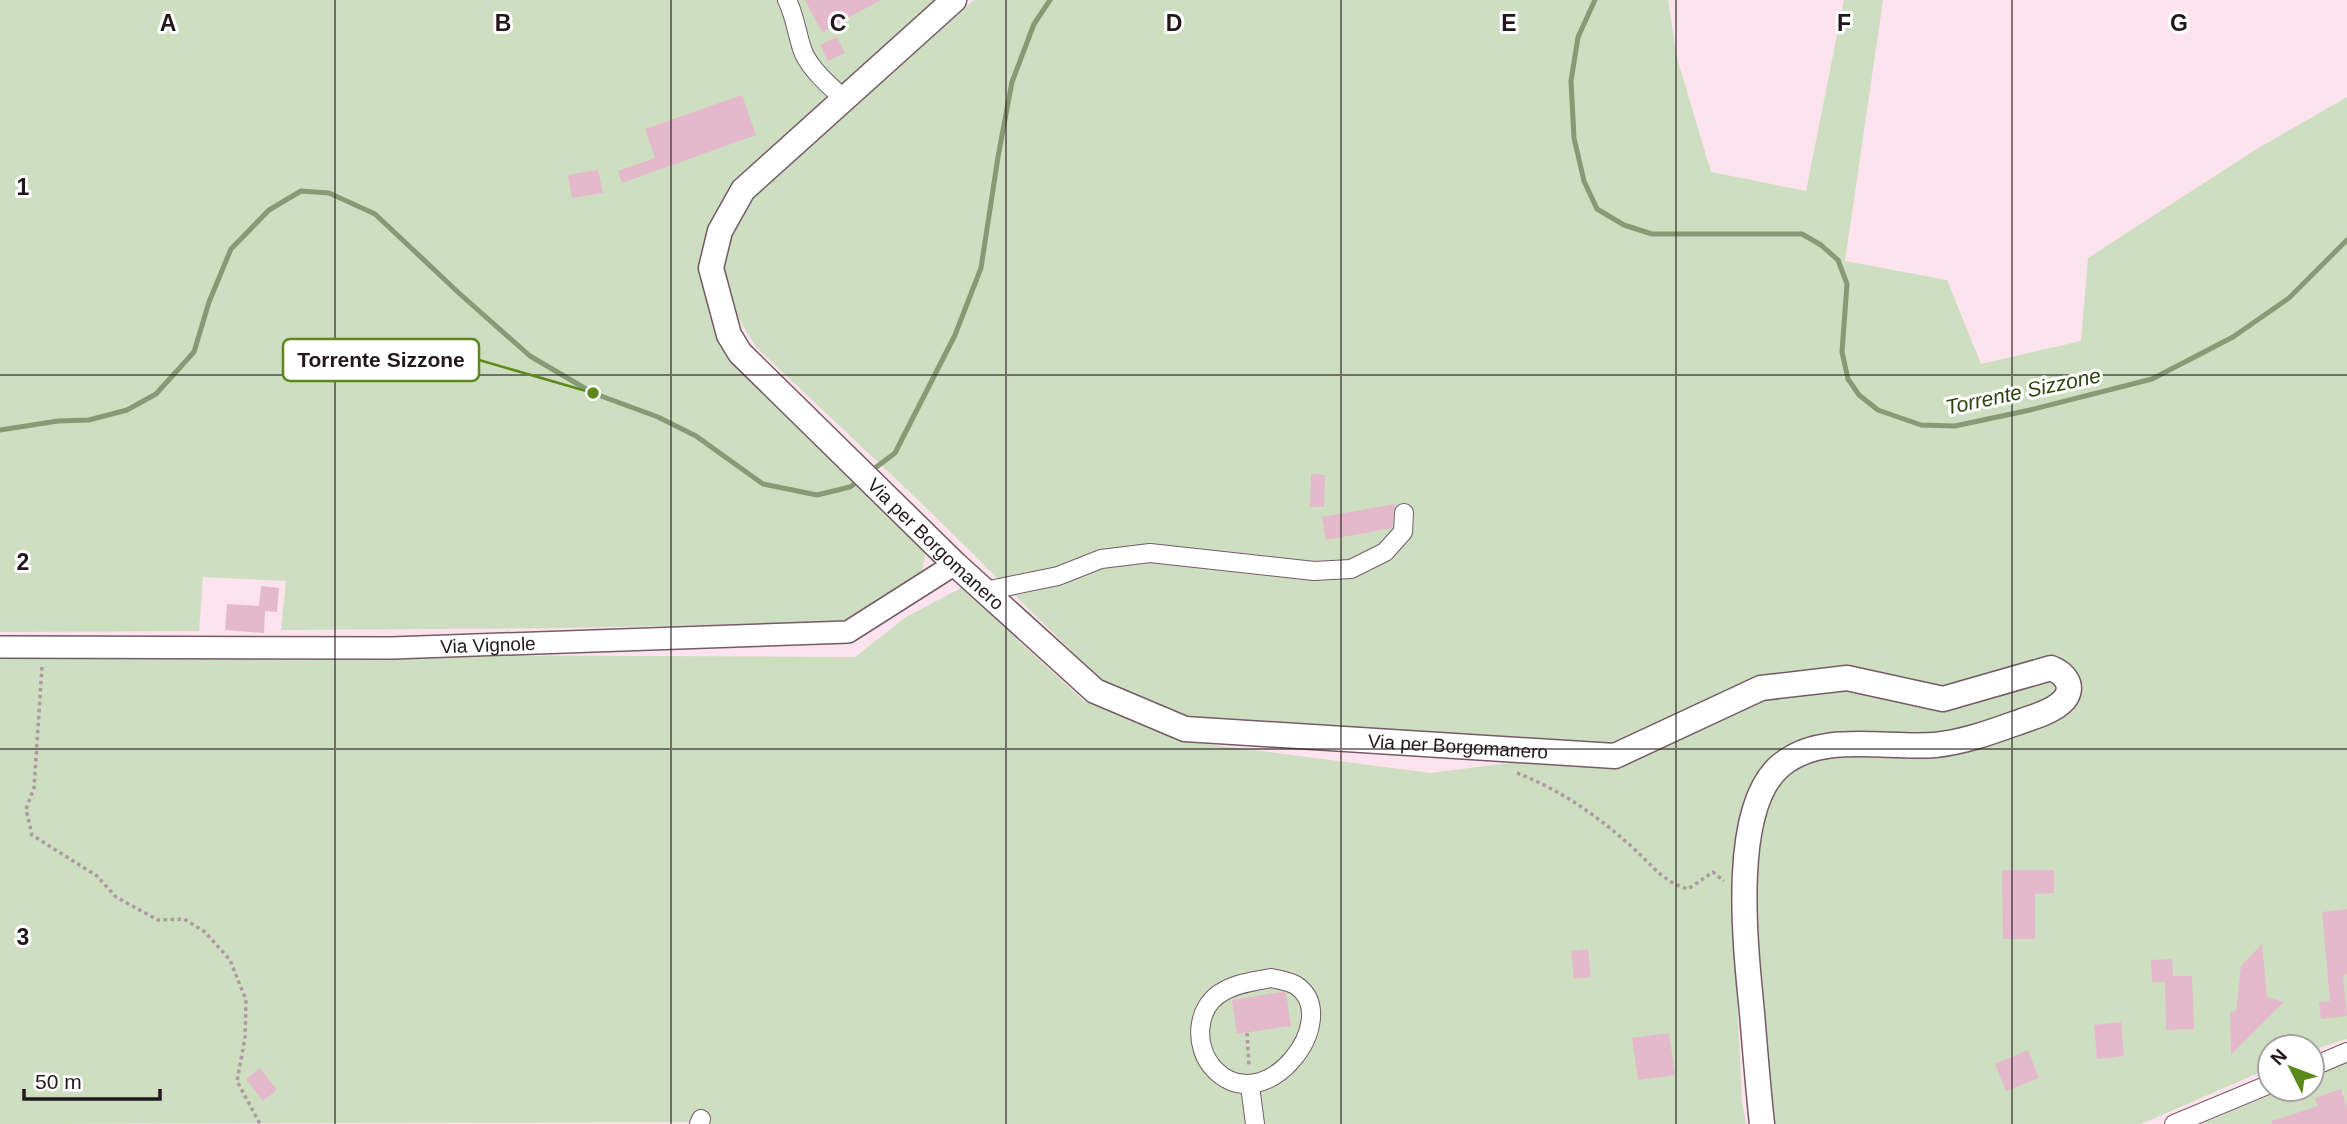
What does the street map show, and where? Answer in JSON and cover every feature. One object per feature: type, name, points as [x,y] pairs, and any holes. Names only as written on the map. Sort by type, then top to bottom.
[{"type":"main road","name":"Via per Borgomanero","points":[[954,0],[743,190],[720,231],[711,268],[729,334],[740,353],[956,564],[1095,691],[1185,729],[1615,756],[1761,688],[1847,678],[1943,699],[2051,668],[2062,672],[2069,692],[2054,708],[2035,716],[1965,740],[1935,745],[1823,746],[1800,752],[1779,767],[1763,789],[1754,812],[1745,867],[1744,928],[1762,1124]]},
{"type":"street","points":[[787,0],[795,17],[804,53],[818,75],[845,100]]},
{"type":"street","points":[[985,591],[1058,576],[1101,559],[1150,553],[1314,571],[1351,569],[1385,552],[1403,532],[1404,513]]},
{"type":"street","name":"Via Vignole","points":[[0,647],[392,648],[848,632],[956,564]]},
{"type":"street","points":[[1271,978],[1296,985],[1309,999],[1311,1021],[1304,1041],[1290,1062],[1271,1078],[1250,1086],[1234,1082],[1216,1071],[1203,1053],[1199,1031],[1206,1008],[1222,991],[1247,982],[1271,978]]},
{"type":"street","points":[[2326,1061],[2347,1052]]},
{"type":"street","points":[[1250,1086],[1255,1124]]},
{"type":"street","points":[[2174,1124],[2256,1090]]},
{"type":"path","points":[[41,647],[43,677],[34,788],[26,809],[32,835],[97,876],[116,897],[158,920],[184,919],[205,932],[230,960],[246,1000],[245,1038],[237,1081],[261,1124]]},
{"type":"path","points":[[1505,769],[1539,782],[1584,809],[1633,847],[1674,885],[1688,889],[1713,872]]},
{"type":"path","points":[[1247,1033],[1250,1086]]},
{"type":"green space","points":[[0,0],[944,0],[729,192],[709,224],[703,256],[721,337],[928,537],[922,573],[844,622],[281,630],[286,581],[203,577],[199,631],[0,632]]},
{"type":"green space","points":[[974,0],[1668,0],[1677,58],[1711,172],[1806,191],[1844,0],[1883,0],[1845,261],[1947,280],[1981,364],[2081,341],[2088,258],[2255,150],[2347,97],[2347,1039],[2326,1046],[2326,1033],[2256,1033],[2256,1074],[2141,1124],[1772,1124],[1732,898],[1742,1101],[1746,1124],[0,1124],[0,648],[397,655],[855,657],[906,617],[961,588],[1084,701],[1182,741],[1431,773],[1532,760],[1190,724],[1102,681],[917,499],[756,347],[724,294],[723,273],[733,220],[755,194]]},
{"type":"green space","points":[[2347,1063],[2347,1124],[2201,1124],[2256,1101],[2326,1103],[2326,1072]]},
{"type":"building","points":[[805,0],[881,0],[822,32]]},
{"type":"building","points":[[837,37],[845,53],[828,61],[820,45]]},
{"type":"building","points":[[742,95],[756,135],[622,183],[618,171],[655,158],[645,129]]},
{"type":"building","points":[[598,170],[603,193],[572,198],[568,175]]},
{"type":"building","points":[[1311,474],[1325,475],[1324,507],[1310,507]]},
{"type":"building","points":[[1395,504],[1392,528],[1326,540],[1322,517]]},
{"type":"building","points":[[261,586],[279,588],[277,612],[265,611],[264,633],[225,630],[227,604],[259,606]]},
{"type":"building","points":[[2002,870],[2054,870],[2054,893],[2035,894],[2035,939],[2003,939]]},
{"type":"building","points":[[2347,909],[2347,974],[2343,975],[2347,1016],[2321,1019],[2319,1002],[2330,1001],[2322,912]]},
{"type":"building","points":[[2262,944],[2267,997],[2284,1002],[2231,1055],[2230,1012],[2236,1011],[2241,966]]},
{"type":"building","points":[[1588,949],[1591,977],[1574,979],[1571,951]]},
{"type":"building","points":[[2172,959],[2173,976],[2192,976],[2194,1029],[2166,1030],[2165,982],[2152,982],[2151,960]]},
{"type":"building","points":[[1286,993],[1291,1026],[1237,1034],[1232,1000]]},
{"type":"building","points":[[2121,1022],[2124,1056],[2097,1059],[2094,1025]]},
{"type":"building","points":[[1669,1033],[1675,1075],[1638,1080],[1632,1038]]},
{"type":"building","points":[[2028,1050],[2039,1078],[2006,1091],[1995,1064]]},
{"type":"building","points":[[260,1068],[277,1090],[263,1101],[246,1079]]},
{"type":"building","points":[[2341,1089],[2347,1108],[2347,1124],[2272,1124],[2272,1121],[2318,1106],[2317,1103],[2326,1103],[2326,1094]]},
{"type":"waterway","name":"Torrente Sizzone","points":[[871,471],[895,453],[955,335],[981,268],[1012,82],[1034,24],[1050,0]]},
{"type":"waterway","name":"Torrente Sizzone","points":[[1595,0],[1578,37],[1571,81],[1574,138],[1584,181],[1597,209],[1624,225],[1652,234],[1802,234],[1821,245],[1838,260],[1847,284],[1842,352],[1848,379],[1859,395],[1878,410],[1921,425],[1955,426],[2152,379],[2233,337],[2289,298],[2347,240]]},
{"type":"waterway","name":"Torrente Sizzone","points":[[0,430],[58,421],[89,420],[127,410],[156,394],[194,352],[209,302],[231,249],[269,210],[301,191],[329,193],[375,214],[530,356],[593,393],[658,417],[696,436],[763,484],[817,495],[850,487],[861,479]]},
{"type":"place","name":"Torrente Sizzone","points":[[593,393]]}]
